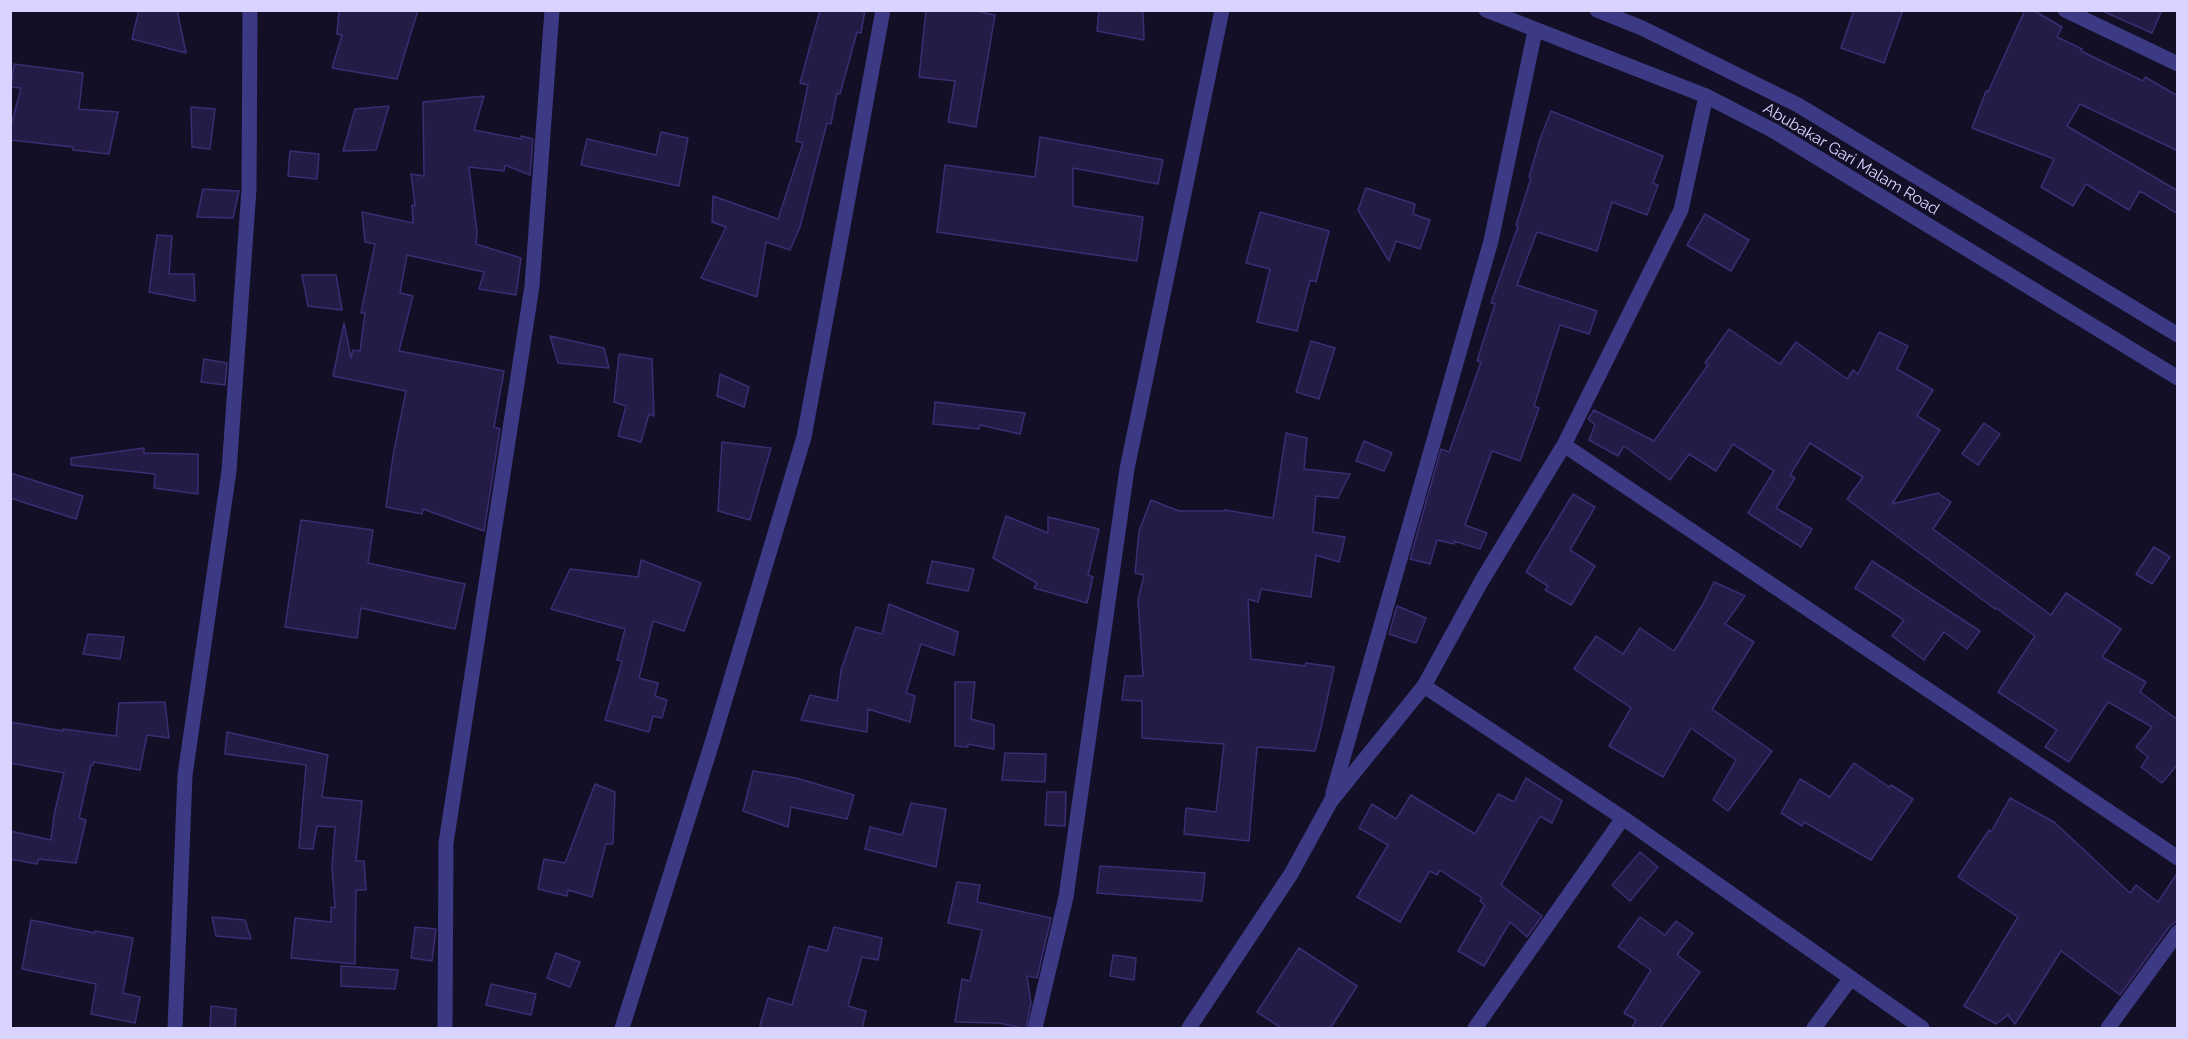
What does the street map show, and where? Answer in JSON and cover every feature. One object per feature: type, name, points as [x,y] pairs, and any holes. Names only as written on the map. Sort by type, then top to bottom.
[{"type":"street","points":[[175,1029],[185,775],[230,460],[249,189],[250,10]]},
{"type":"street","points":[[445,1029],[446,843],[532,286],[552,10]]},
{"type":"street","points":[[622,1029],[711,746],[804,437],[883,10]]},
{"type":"street","points":[[1035,1029],[1066,897],[1127,469],[1222,10]]},
{"type":"street","name":"Abubakar Gari Malam Road","points":[[1486,10],[1706,96],[1774,131],[2178,378]]},
{"type":"street","points":[[1597,10],[1642,28],[1798,105],[2178,335]]},
{"type":"street","points":[[2065,10],[2178,64]]},
{"type":"street","points":[[1331,801],[1491,241],[1535,31]]},
{"type":"street","points":[[1189,1029],[1291,874],[1331,801],[1424,686],[1481,582],[1564,445],[1681,210],[1706,96]]},
{"type":"street","points":[[1564,445],[2178,858]]},
{"type":"street","points":[[1424,686],[1623,818],[1922,1029]]},
{"type":"street","points":[[1475,1029],[1623,818]]},
{"type":"street","points":[[2108,1029],[2178,932]]},
{"type":"street","points":[[1814,1029],[1851,978]]},
{"type":"building","points":[[139,10],[177,10],[186,53],[132,39]]},
{"type":"building","points":[[339,10],[418,10],[397,79],[332,68],[342,35],[337,34]]},
{"type":"building","points":[[820,10],[865,10],[861,33],[857,32],[840,94],[837,93],[831,124],[827,123],[800,227],[790,250],[766,242],[757,297],[701,278],[726,227],[712,222],[713,196],[778,219],[803,143],[796,141],[808,85],[800,83]]},
{"type":"building","points":[[926,10],[971,10],[995,15],[976,127],[948,122],[955,81],[919,77]]},
{"type":"building","points":[[1099,10],[1143,10],[1144,40],[1097,31]]},
{"type":"building","points":[[1854,10],[1903,10],[1884,63],[1841,48]]},
{"type":"building","points":[[2025,10],[2033,10],[2062,27],[2057,37],[2082,49],[2081,51],[2143,81],[2145,77],[2178,96],[2178,151],[2080,104],[2067,126],[2178,191],[2178,214],[2140,191],[2129,210],[2086,184],[2073,206],[2041,187],[2054,159],[1972,128],[1986,91],[1988,92]]},
{"type":"building","points":[[2100,10],[2162,10],[2152,33]]},
{"type":"building","points":[[14,64],[83,73],[79,109],[118,112],[109,154],[73,150],[73,147],[10,140],[10,130],[21,88],[11,87]]},
{"type":"building","points":[[484,96],[474,130],[521,139],[521,136],[533,139],[530,175],[505,165],[504,171],[469,167],[477,232],[476,244],[521,258],[516,295],[479,289],[484,272],[407,255],[400,293],[413,296],[399,351],[504,371],[494,427],[500,429],[484,531],[423,509],[422,514],[386,507],[406,391],[333,376],[344,323],[351,358],[353,350],[360,351],[365,313],[361,313],[375,244],[365,242],[362,212],[413,223],[412,205],[415,206],[411,174],[424,176],[423,102]]},
{"type":"building","points":[[389,106],[376,150],[343,151],[355,109]]},
{"type":"building","points":[[191,107],[215,109],[210,149],[192,147]]},
{"type":"building","points":[[1551,111],[1663,156],[1653,183],[1658,185],[1647,215],[1612,202],[1597,251],[1537,232],[1517,285],[1597,311],[1589,334],[1560,325],[1534,406],[1539,408],[1520,461],[1492,451],[1465,525],[1487,533],[1480,549],[1454,541],[1454,544],[1437,540],[1430,564],[1410,559],[1441,449],[1449,452],[1481,362],[1477,361],[1495,304],[1491,303],[1518,226],[1516,225],[1531,178],[1529,177]]},
{"type":"building","points":[[661,132],[688,138],[679,186],[581,165],[587,139],[656,155]]},
{"type":"building","points":[[1040,137],[1163,160],[1158,184],[1073,168],[1073,206],[1143,217],[1137,261],[937,232],[945,165],[1035,177]]},
{"type":"building","points":[[290,151],[319,154],[317,179],[288,176]]},
{"type":"building","points":[[1366,188],[1415,204],[1413,214],[1430,220],[1420,249],[1396,241],[1389,261],[1358,210]]},
{"type":"building","points":[[203,189],[239,191],[233,218],[197,217]]},
{"type":"building","points":[[1260,212],[1329,231],[1316,282],[1310,280],[1297,331],[1257,322],[1270,269],[1246,263]]},
{"type":"building","points":[[1705,214],[1749,240],[1731,271],[1687,245]]},
{"type":"building","points":[[157,235],[172,236],[169,274],[194,274],[195,301],[149,292]]},
{"type":"building","points":[[302,275],[336,275],[342,310],[308,306]]},
{"type":"building","points":[[1729,329],[1780,364],[1796,342],[1847,379],[1853,370],[1858,374],[1879,332],[1908,346],[1897,369],[1933,390],[1917,416],[1940,430],[1892,504],[1938,493],[1951,502],[1933,529],[2051,615],[2066,593],[2121,629],[2102,657],[2146,682],[2140,692],[2178,720],[2178,764],[2162,783],[2141,767],[2148,757],[2136,747],[2152,727],[2108,702],[2069,762],[2045,747],[2057,730],[1998,692],[2035,636],[1847,499],[1863,477],[1810,443],[1790,475],[1795,478],[1776,508],[1812,529],[1801,547],[1748,513],[1774,471],[1733,444],[1716,471],[1689,454],[1670,480],[1624,446],[1618,456],[1589,440],[1595,425],[1588,419],[1594,410],[1654,441],[1708,365],[1705,363]]},
{"type":"building","points":[[550,336],[604,348],[609,368],[558,363]]},
{"type":"building","points":[[1311,341],[1335,348],[1319,399],[1296,392]]},
{"type":"building","points":[[619,354],[652,359],[654,416],[649,414],[641,442],[618,436],[626,406],[614,402]]},
{"type":"building","points":[[204,359],[227,363],[225,385],[201,382]]},
{"type":"building","points":[[720,374],[749,387],[744,407],[717,396]]},
{"type":"building","points":[[935,402],[1025,413],[1020,434],[980,425],[979,429],[933,424]]},
{"type":"building","points":[[1984,423],[2000,434],[1978,465],[1962,454]]},
{"type":"building","points":[[1286,433],[1307,438],[1304,469],[1350,474],[1338,498],[1316,496],[1313,532],[1345,537],[1339,562],[1316,555],[1311,597],[1261,589],[1258,602],[1248,599],[1251,659],[1334,667],[1321,728],[1315,751],[1257,747],[1249,841],[1184,834],[1186,808],[1216,812],[1224,744],[1142,738],[1142,701],[1122,700],[1125,676],[1143,676],[1138,600],[1144,575],[1135,573],[1139,531],[1151,500],[1179,511],[1225,510],[1273,518]]},
{"type":"building","points":[[1364,441],[1392,453],[1384,471],[1356,461]]},
{"type":"building","points":[[722,442],[771,448],[750,520],[718,511]]},
{"type":"building","points":[[144,448],[144,453],[198,454],[198,494],[154,488],[155,474],[71,465],[71,458]]},
{"type":"building","points":[[10,473],[83,496],[76,519],[10,498]]},
{"type":"building","points":[[1573,494],[1595,507],[1570,550],[1595,566],[1571,605],[1545,590],[1548,586],[1526,572]]},
{"type":"building","points":[[1006,516],[1048,533],[1048,517],[1099,529],[1088,575],[1093,577],[1087,603],[1034,588],[1037,583],[993,558]]},
{"type":"building","points":[[301,520],[373,530],[368,563],[465,584],[455,629],[361,608],[357,638],[285,627]]},
{"type":"building","points":[[2154,547],[2170,557],[2152,584],[2136,574]]},
{"type":"building","points":[[641,560],[701,583],[684,631],[653,621],[639,678],[658,683],[655,696],[667,700],[662,718],[653,716],[649,732],[605,720],[622,661],[617,660],[625,629],[551,609],[570,569],[638,577]]},
{"type":"building","points":[[932,561],[974,569],[968,591],[927,583]]},
{"type":"building","points":[[1872,561],[1980,631],[1967,649],[1944,632],[1924,660],[1892,636],[1904,620],[1855,588]]},
{"type":"building","points":[[1714,582],[1745,596],[1725,624],[1754,642],[1712,709],[1772,751],[1728,811],[1713,800],[1736,760],[1691,728],[1663,777],[1609,746],[1631,708],[1574,669],[1596,636],[1623,654],[1640,628],[1674,651]]},
{"type":"building","points":[[889,604],[958,632],[954,655],[921,644],[906,693],[915,696],[910,722],[868,709],[867,732],[801,720],[810,695],[837,701],[841,670],[856,627],[882,634]]},
{"type":"building","points":[[1397,606],[1426,618],[1416,643],[1389,634]]},
{"type":"building","points":[[88,634],[124,637],[120,659],[83,654]]},
{"type":"building","points":[[955,682],[975,682],[971,719],[994,725],[994,749],[968,744],[968,747],[955,746]]},
{"type":"building","points":[[165,702],[169,738],[147,735],[140,770],[94,762],[91,765],[79,818],[86,820],[76,863],[39,859],[37,864],[10,859],[10,831],[51,840],[54,815],[64,773],[10,763],[10,722],[63,731],[63,729],[116,736],[119,703]]},
{"type":"building","points":[[227,732],[328,755],[322,797],[362,801],[356,861],[364,861],[366,890],[356,890],[355,964],[291,958],[295,918],[331,922],[331,907],[335,908],[332,867],[335,827],[317,826],[313,849],[299,848],[306,765],[225,754]]},
{"type":"building","points":[[1005,753],[1046,754],[1045,782],[1002,780]]},
{"type":"building","points":[[1854,763],[1889,787],[1891,785],[1913,799],[1871,860],[1804,822],[1802,826],[1781,813],[1800,779],[1830,797]]},
{"type":"building","points":[[753,771],[796,778],[854,795],[847,819],[791,807],[788,827],[743,811]]},
{"type":"building","points":[[1526,778],[1562,801],[1552,823],[1540,816],[1501,885],[1542,916],[1527,937],[1510,922],[1484,966],[1458,951],[1485,905],[1480,901],[1482,898],[1440,870],[1437,875],[1430,871],[1400,922],[1357,897],[1388,845],[1359,828],[1372,804],[1396,819],[1411,795],[1475,834],[1498,794],[1514,802]]},
{"type":"building","points":[[595,784],[615,792],[613,844],[606,844],[592,897],[568,890],[567,896],[538,889],[544,859],[565,863]]},
{"type":"building","points":[[1047,792],[1066,792],[1065,826],[1045,825]]},
{"type":"building","points":[[2010,798],[2054,822],[2130,893],[2136,885],[2158,902],[2178,872],[2178,920],[2170,926],[2120,995],[2061,951],[2015,1024],[2008,1015],[1996,1024],[1964,1006],[2018,917],[1958,877],[1989,830],[1991,832]]},
{"type":"building","points":[[911,803],[946,809],[936,867],[865,849],[870,827],[902,835]]},
{"type":"building","points":[[1640,852],[1658,867],[1630,901],[1612,885]]},
{"type":"building","points":[[1100,866],[1205,873],[1202,901],[1097,893]]},
{"type":"building","points":[[957,882],[980,885],[977,902],[1051,918],[1037,978],[1027,976],[1031,1003],[1026,1029],[999,1023],[955,1022],[962,979],[970,981],[982,930],[948,923]]},
{"type":"building","points":[[212,917],[245,920],[251,939],[216,936]]},
{"type":"building","points":[[1640,917],[1665,935],[1676,921],[1693,933],[1677,955],[1700,972],[1659,1029],[1631,1029],[1636,1020],[1624,1013],[1651,970],[1618,947]]},
{"type":"building","points":[[31,920],[133,938],[123,993],[140,997],[135,1023],[91,1014],[96,984],[22,969]]},
{"type":"building","points":[[415,927],[436,929],[432,961],[411,958]]},
{"type":"building","points":[[834,927],[882,938],[878,960],[862,957],[848,1006],[866,1011],[862,1029],[759,1029],[768,998],[792,1005],[809,946],[827,951]]},
{"type":"building","points":[[1299,948],[1357,986],[1330,1029],[1283,1029],[1257,1012]]},
{"type":"building","points":[[556,953],[580,962],[570,987],[547,978]]},
{"type":"building","points":[[1113,955],[1136,958],[1134,980],[1110,976]]},
{"type":"building","points":[[341,966],[398,970],[395,989],[341,986]]},
{"type":"building","points":[[491,984],[536,994],[531,1015],[486,1005]]},
{"type":"building","points":[[211,1006],[236,1009],[235,1029],[210,1029]]}]
